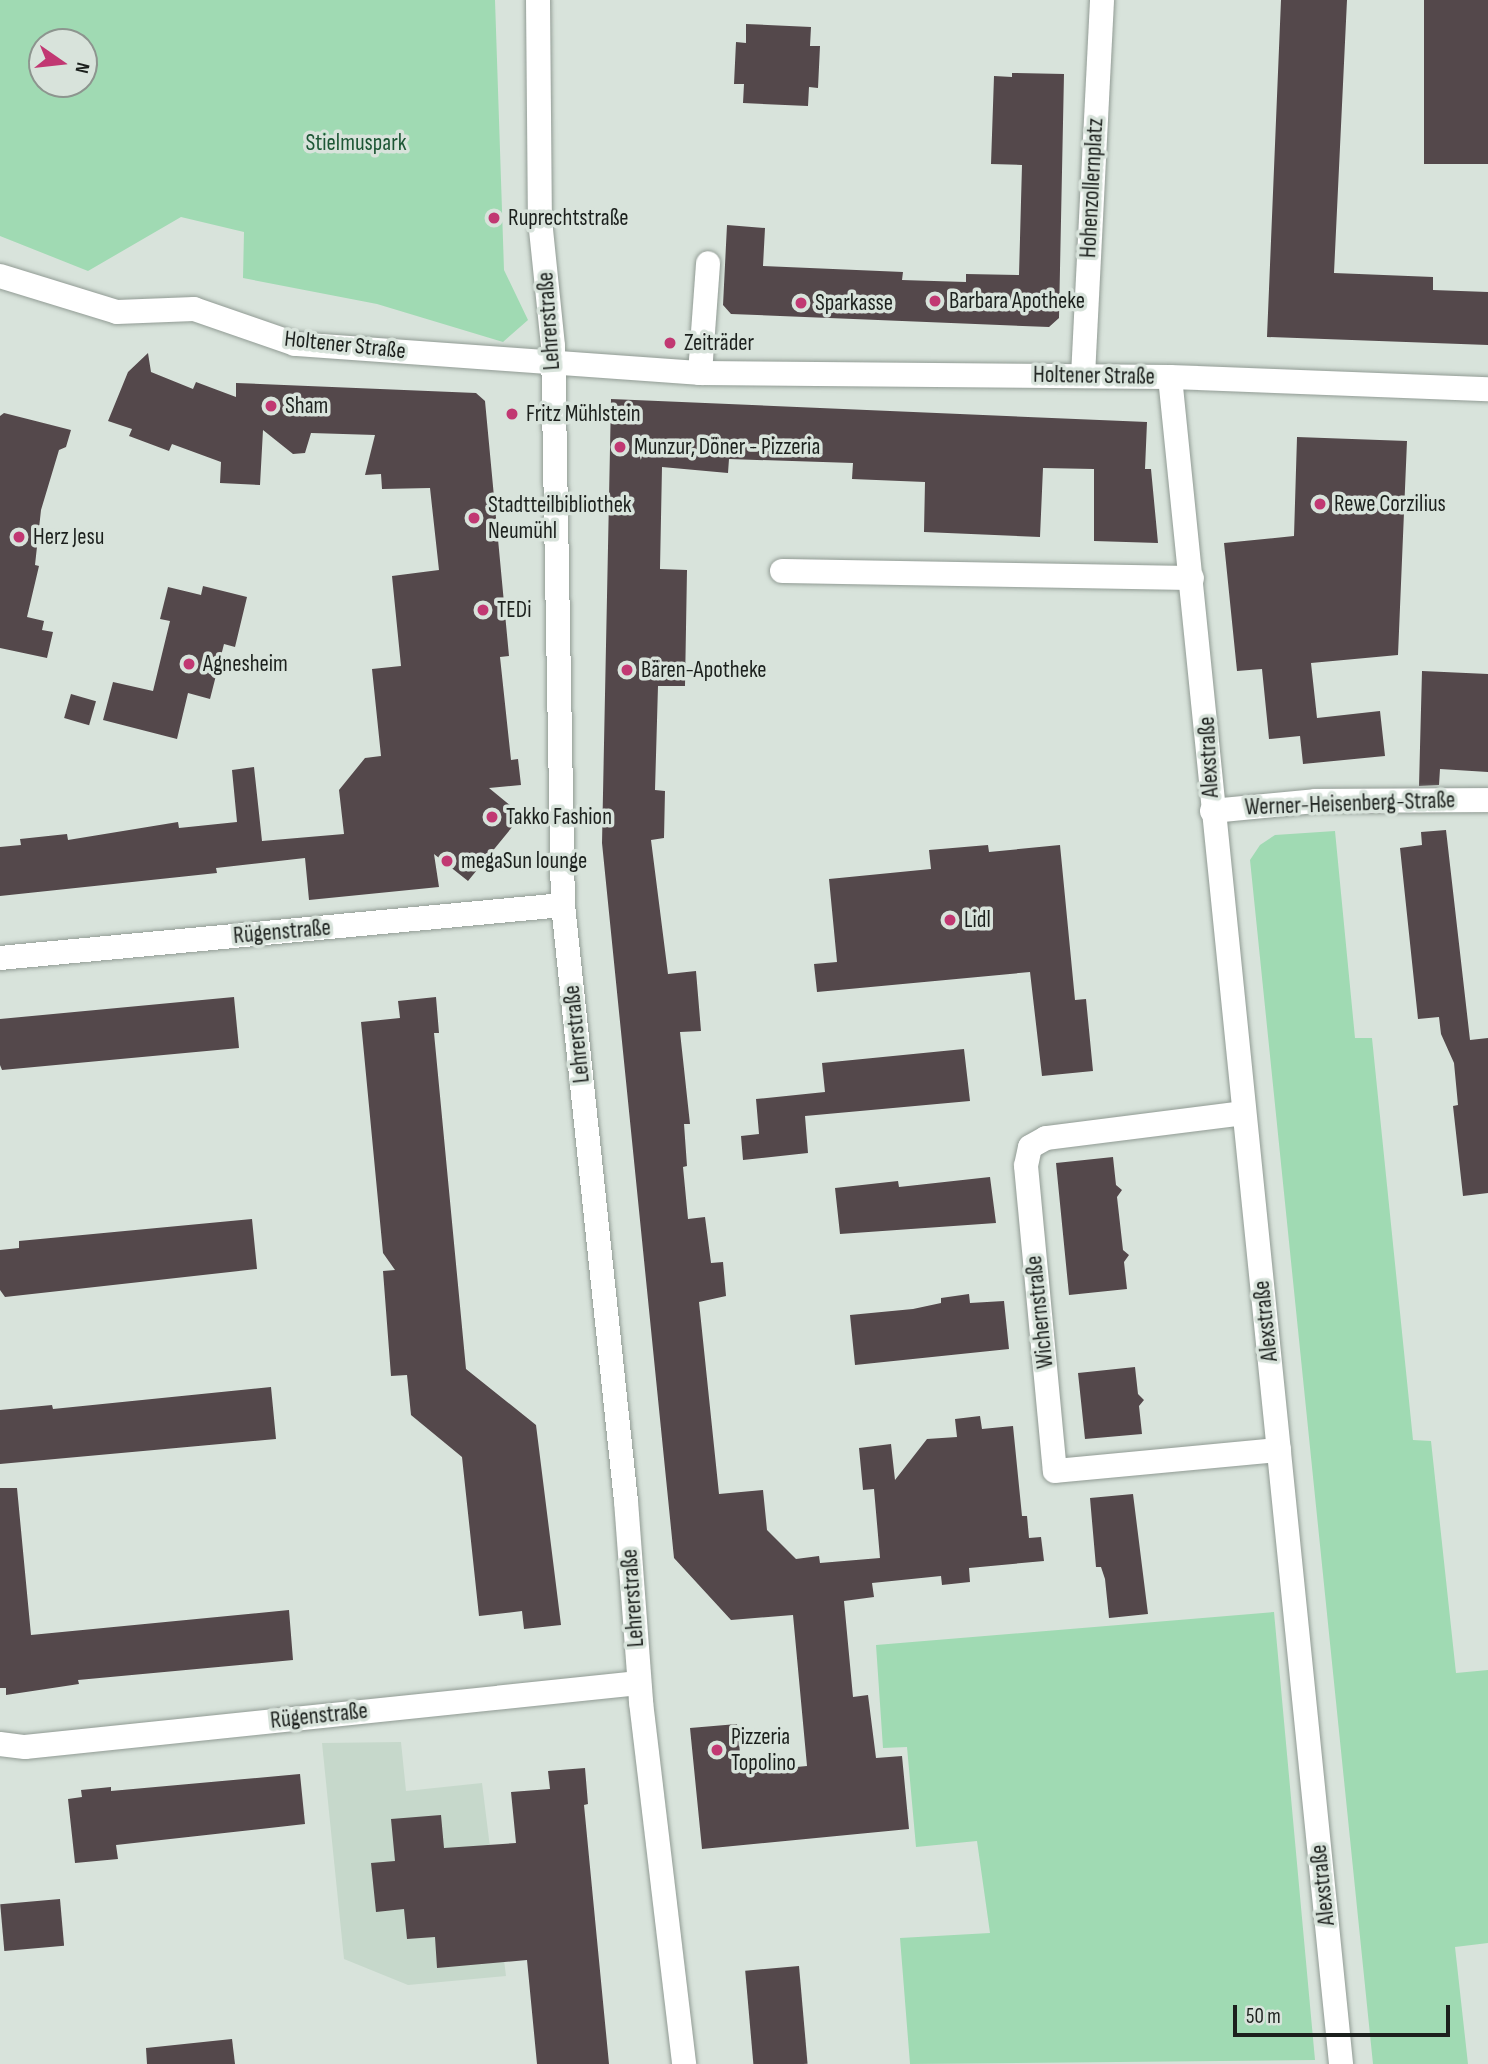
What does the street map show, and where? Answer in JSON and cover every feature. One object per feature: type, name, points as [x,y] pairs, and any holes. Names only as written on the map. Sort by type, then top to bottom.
[{"type":"street","name":"Lehrerstraße","points":[[538,0],[540,220],[553,362],[564,905],[626,1501],[639,1683],[684,2064]]},
{"type":"street","name":"Hohenzollernplatz","points":[[1083,376],[1101,0]]},
{"type":"street","points":[[700,373],[708,263]]},
{"type":"street","name":"Holtener Straße","points":[[0,276],[117,312],[194,309],[295,344],[700,373],[1170,377],[1488,389]]},
{"type":"street","name":"Alexstraße","points":[[1170,377],[1340,2064]]},
{"type":"street","points":[[782,571],[1192,578]]},
{"type":"street","name":"Werner-Heisenberg-Straße","points":[[1212,811],[1315,801],[1488,800]]},
{"type":"street","name":"Rügenstraße","points":[[0,958],[564,905]]},
{"type":"street","name":"Wichernstraße","points":[[1244,1113],[1046,1138],[1030,1147],[1026,1166],[1055,1471],[1279,1450]]},
{"type":"street","name":"Rügenstraße","points":[[0,1744],[25,1747],[639,1683]]},
{"type":"shaded area","points":[[401,1742],[406,1791],[482,1783],[506,1976],[408,1985],[344,1959],[322,1743]]},
{"type":"green space","name":"Stielmuspark","points":[[0,0],[495,0],[504,270],[528,320],[503,342],[377,304],[243,278],[244,232],[181,217],[88,271],[0,236]]},
{"type":"green space","points":[[1335,831],[1355,1038],[1372,1038],[1413,1440],[1431,1441],[1456,1673],[1488,1670],[1488,1943],[1455,1947],[1468,2064],[1373,2064],[1250,860],[1260,845],[1275,835]]},
{"type":"green space","points":[[1274,1612],[1315,2060],[910,2064],[900,1938],[990,1933],[977,1841],[916,1847],[907,1747],[883,1748],[876,1645]]},
{"type":"building","points":[[1281,0],[1347,0],[1334,273],[1433,277],[1433,290],[1488,292],[1488,345],[1267,337]]},
{"type":"building","points":[[1424,0],[1488,0],[1488,164],[1424,164]]},
{"type":"building","points":[[746,24],[811,27],[810,46],[820,46],[818,88],[809,87],[808,106],[743,103],[744,84],[734,84],[736,42],[746,43]]},
{"type":"building","points":[[1012,73],[1064,74],[1059,318],[1049,327],[731,314],[723,305],[727,225],[765,228],[763,266],[903,272],[902,280],[966,282],[966,274],[1019,275],[1022,165],[991,164],[994,76],[1012,77]]},
{"type":"building","points":[[148,353],[151,372],[193,389],[196,382],[236,397],[236,383],[476,393],[485,401],[509,656],[500,657],[511,760],[518,759],[521,785],[489,788],[522,815],[468,881],[434,854],[439,887],[309,900],[305,858],[216,868],[217,873],[0,896],[0,847],[21,845],[20,839],[67,834],[68,840],[178,822],[179,828],[237,822],[232,770],[254,767],[262,841],[344,834],[339,790],[365,758],[381,756],[372,669],[401,666],[392,576],[439,570],[430,488],[382,489],[381,474],[365,475],[375,435],[311,433],[305,453],[293,454],[263,430],[260,485],[220,483],[221,462],[172,444],[169,451],[129,436],[132,429],[108,421],[128,372]]},
{"type":"building","points":[[611,399],[1147,422],[1145,469],[1151,469],[1158,543],[1094,541],[1094,469],[1043,468],[1040,537],[924,532],[925,482],[852,479],[853,463],[729,459],[728,473],[662,467],[660,569],[687,570],[685,686],[658,686],[655,790],[665,791],[664,838],[651,840],[668,974],[696,971],[701,1031],[680,1032],[690,1124],[684,1124],[687,1166],[683,1167],[688,1219],[705,1217],[711,1263],[723,1262],[726,1296],[699,1302],[719,1494],[763,1490],[767,1530],[796,1559],[819,1556],[820,1563],[880,1558],[874,1489],[863,1490],[859,1448],[891,1444],[895,1480],[927,1439],[957,1437],[955,1419],[980,1416],[982,1429],[1013,1426],[1022,1516],[1027,1516],[1029,1538],[1041,1537],[1044,1561],[969,1568],[970,1582],[942,1585],[941,1576],[872,1583],[874,1597],[844,1601],[853,1697],[868,1695],[876,1758],[902,1756],[909,1829],[702,1849],[690,1728],[737,1724],[742,1772],[807,1766],[793,1615],[731,1620],[674,1558],[602,843]]},
{"type":"building","name":"Herz Jesu","points":[[4,413],[71,430],[66,447],[59,450],[41,510],[35,565],[39,566],[27,617],[44,621],[42,630],[53,632],[47,658],[0,648],[0,416]]},
{"type":"building","points":[[1297,437],[1407,441],[1398,655],[1311,663],[1317,718],[1380,711],[1385,756],[1303,764],[1300,736],[1269,739],[1262,669],[1237,671],[1224,543],[1294,536]]},
{"type":"building","name":"Agnesheim","points":[[203,586],[247,597],[235,647],[224,644],[210,699],[188,693],[177,739],[103,720],[113,682],[153,691],[170,621],[160,619],[168,587],[201,595]]},
{"type":"building","points":[[1422,671],[1488,674],[1488,772],[1440,769],[1439,785],[1419,786]]},
{"type":"building","points":[[71,694],[96,701],[89,725],[64,718]]},
{"type":"building","points":[[1446,830],[1470,1040],[1488,1038],[1488,1193],[1463,1196],[1453,1106],[1458,1105],[1454,1063],[1441,1034],[1439,1017],[1418,1019],[1400,848],[1422,845],[1421,832]]},
{"type":"building","name":"Lidl","points":[[988,845],[989,852],[1060,845],[1075,1000],[1086,999],[1093,1071],[1042,1076],[1030,972],[817,992],[814,964],[837,962],[829,879],[931,869],[929,850]]},
{"type":"building","points":[[234,997],[239,1048],[2,1070],[0,1065],[0,1019]]},
{"type":"building","points":[[436,997],[439,1033],[434,1033],[466,1369],[536,1425],[561,1625],[524,1629],[522,1611],[479,1616],[462,1457],[411,1415],[407,1375],[391,1376],[383,1271],[395,1270],[383,1253],[361,1022],[400,1018],[398,1001]]},
{"type":"building","points":[[964,1049],[970,1101],[805,1116],[808,1153],[743,1160],[741,1136],[759,1134],[756,1099],[825,1092],[822,1063]]},
{"type":"building","points":[[1113,1157],[1116,1185],[1122,1190],[1117,1197],[1123,1250],[1129,1255],[1124,1262],[1127,1289],[1069,1295],[1056,1163]]},
{"type":"building","points":[[990,1177],[996,1223],[840,1234],[835,1188],[898,1181],[899,1187]]},
{"type":"building","points":[[252,1219],[257,1269],[5,1297],[0,1290],[0,1250],[19,1248],[19,1241]]},
{"type":"building","points":[[969,1294],[970,1303],[1004,1301],[1009,1349],[855,1365],[850,1315],[913,1309],[941,1303],[941,1298]]},
{"type":"building","points":[[1135,1367],[1138,1394],[1144,1400],[1139,1406],[1142,1434],[1085,1439],[1078,1373]]},
{"type":"building","points":[[271,1387],[276,1439],[0,1464],[0,1410],[52,1405],[53,1409]]},
{"type":"building","points":[[0,1488],[17,1488],[31,1635],[289,1610],[293,1660],[78,1680],[79,1684],[6,1695],[6,1688],[0,1688]]},
{"type":"building","points":[[1133,1494],[1148,1614],[1109,1618],[1105,1579],[1101,1567],[1096,1567],[1090,1498]]},
{"type":"building","points":[[585,1768],[588,1804],[584,1805],[609,2064],[537,2064],[527,1960],[437,1968],[435,1937],[407,1939],[404,1909],[376,1912],[371,1863],[395,1861],[391,1819],[441,1815],[444,1848],[516,1843],[511,1792],[550,1789],[548,1771]]},
{"type":"building","points":[[300,1774],[305,1824],[116,1845],[118,1859],[75,1863],[68,1799],[82,1797],[81,1790],[111,1787],[111,1791]]},
{"type":"building","points":[[60,1899],[64,1946],[4,1951],[0,1904]]},
{"type":"building","points":[[799,1966],[808,2064],[753,2064],[745,1971]]},
{"type":"building","points":[[232,2039],[235,2064],[147,2064],[146,2048]]},
{"type":"place","name":"Ruprechtstraße","points":[[494,218]]},
{"type":"place","name":"Barbara Apotheke","points":[[935,301]]},
{"type":"place","name":"Sparkasse","points":[[801,303]]},
{"type":"place","name":"Zeiträder","points":[[670,343]]},
{"type":"place","name":"Sham","points":[[271,406]]},
{"type":"place","name":"Fritz Mühlstein","points":[[512,414]]},
{"type":"place","name":"Munzur, Döner - Pizzeria","points":[[620,447]]},
{"type":"place","name":"Rewe Corzilius","points":[[1320,504]]},
{"type":"place","name":"Stadtteilbibliothek Neumühl","points":[[474,518]]},
{"type":"place","name":"Herz Jesu","points":[[19,537]]},
{"type":"place","name":"TEDi","points":[[483,610]]},
{"type":"place","name":"Agnesheim","points":[[189,664]]},
{"type":"place","name":"Bären-Apotheke","points":[[627,670]]},
{"type":"place","name":"Takko Fashion","points":[[492,817]]},
{"type":"place","name":"megaSun lounge","points":[[447,861]]},
{"type":"place","name":"Lidl","points":[[950,920]]},
{"type":"place","name":"Pizzeria Topolino","points":[[717,1750]]}]
